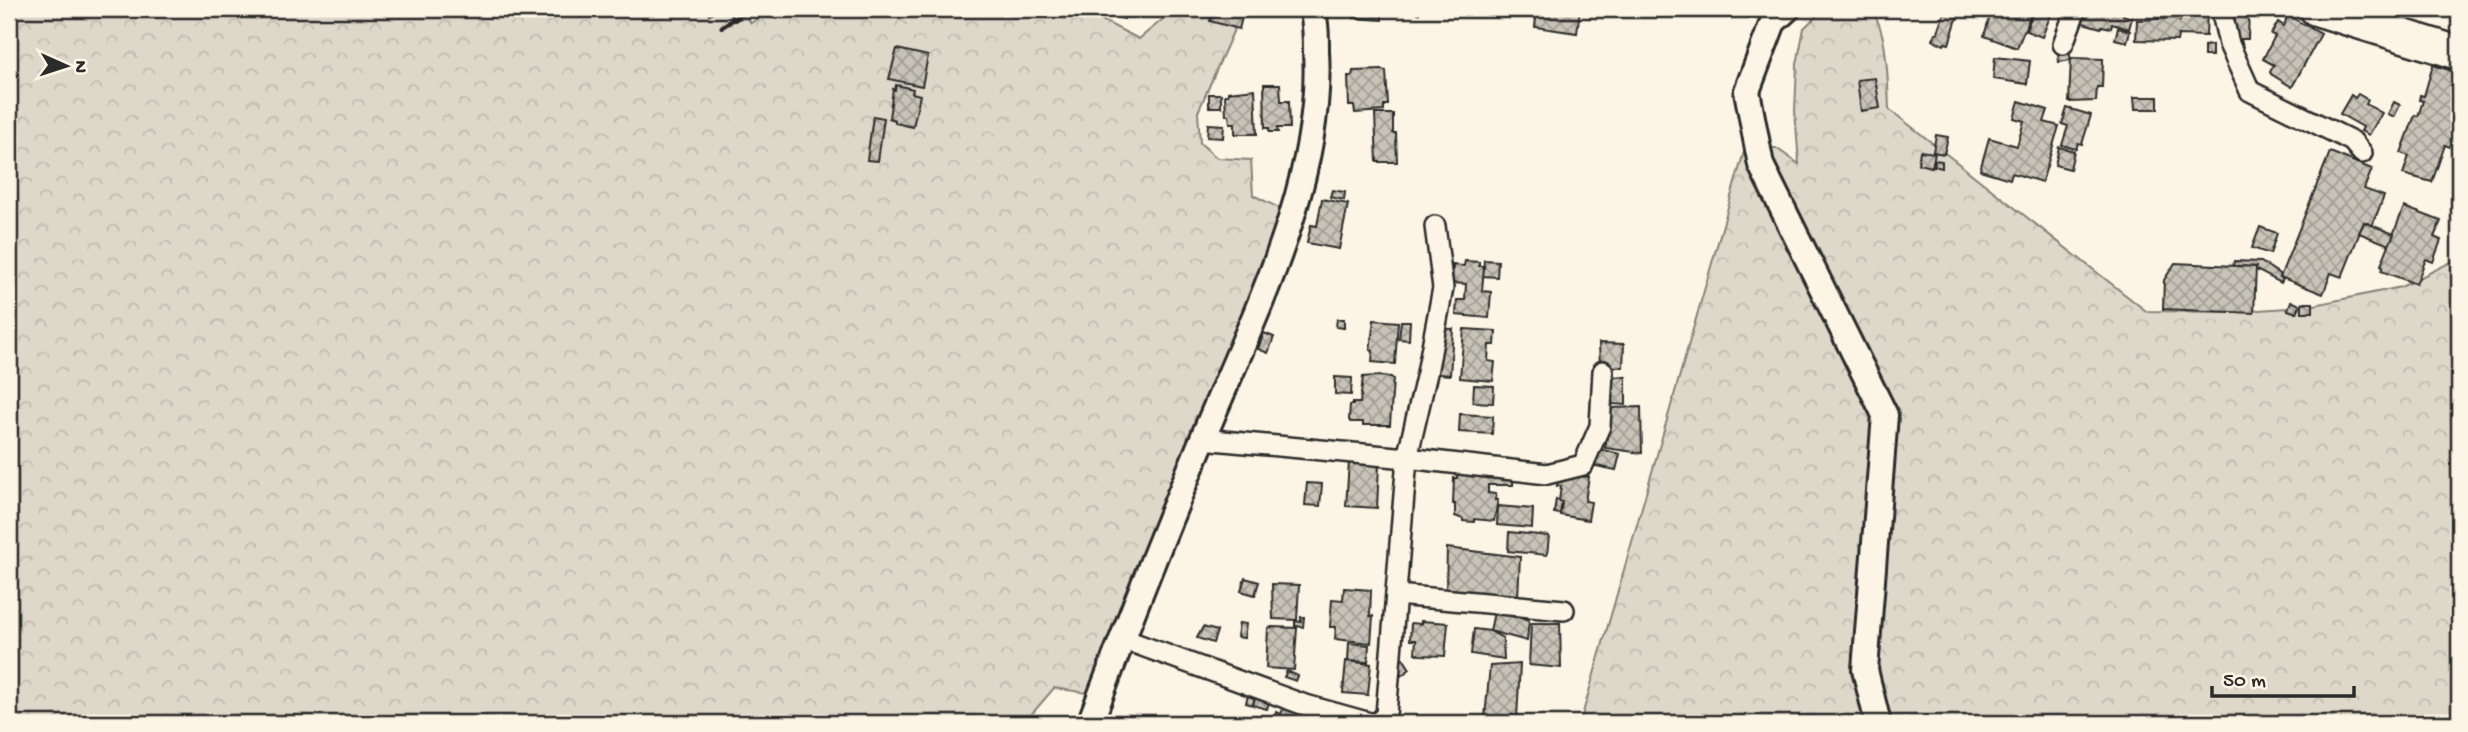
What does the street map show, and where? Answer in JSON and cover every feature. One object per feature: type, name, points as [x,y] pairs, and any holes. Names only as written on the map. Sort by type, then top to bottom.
[{"type":"main road","points":[[2316,9],[2459,53]]},
{"type":"street","points":[[1090,723],[1270,275],[1300,187],[1313,132],[1318,80],[1312,9]]},
{"type":"street","points":[[1787,9],[1773,22],[1747,91],[1761,165],[1885,415],[1865,670],[1878,723]]},
{"type":"street","points":[[2063,44],[2076,9]]},
{"type":"street","points":[[2221,9],[2229,44],[2250,90],[2352,141],[2362,153]]},
{"type":"street","points":[[1377,723],[1386,715],[1407,458],[1443,288],[1435,226]]},
{"type":"street","points":[[1202,439],[1547,474],[1583,465],[1600,426],[1603,371]]},
{"type":"street","points":[[1396,595],[1564,610]]},
{"type":"street","points":[[1123,639],[1302,704],[1333,718],[1370,723]]},
{"type":"green space","points":[[1858,8],[1868,10],[1875,16],[1886,55],[1889,109],[2146,311],[2228,312],[2305,307],[2401,287],[2459,258],[2459,723],[1580,723],[1745,148],[1776,148],[1799,164],[1795,111],[1797,64],[1804,28],[1824,9]]},
{"type":"green space","points":[[9,9],[741,9],[751,23],[772,9],[1080,9],[1139,39],[1175,9],[1186,9],[1235,27],[1198,112],[1200,143],[1217,158],[1251,160],[1253,195],[1291,214],[1101,695],[1054,688],[1024,723],[9,723]]},
{"type":"building","points":[[727,9],[753,9],[735,21]]},
{"type":"building","points":[[1127,9],[1124,19],[1099,11]]},
{"type":"building","points":[[1214,9],[1250,9],[1250,11],[1244,10],[1239,29],[1210,21]]},
{"type":"building","points":[[1355,9],[1382,9],[1382,20],[1354,18]]},
{"type":"building","points":[[1419,9],[1419,13],[1395,10]]},
{"type":"building","points":[[1537,9],[1580,9],[1577,33],[1535,27]]},
{"type":"building","points":[[1945,9],[1960,9],[1949,44],[1944,45],[1933,40],[1938,33]]},
{"type":"building","points":[[1992,9],[2033,9],[2017,48],[1984,36]]},
{"type":"building","points":[[2034,9],[2053,9],[2042,37],[2026,31]]},
{"type":"building","points":[[2072,9],[2125,9],[2123,15],[2132,18],[2129,29],[2112,24],[2111,28],[2101,28],[2069,19]]},
{"type":"building","points":[[2181,9],[2207,9],[2206,36],[2178,35],[2177,41],[2136,40],[2137,20],[2179,18],[2180,22]]},
{"type":"building","points":[[2230,9],[2249,9],[2248,39],[2241,39],[2243,48],[2237,49]]},
{"type":"building","points":[[2289,16],[2321,34],[2292,87],[2271,74],[2274,65],[2263,59],[2275,36],[2271,34],[2278,22],[2284,26]]},
{"type":"building","points":[[2118,28],[2130,31],[2127,42],[2115,39]]},
{"type":"building","points":[[2212,45],[2212,56],[2204,56],[2204,46]]},
{"type":"building","points":[[897,49],[928,56],[922,86],[889,79]]},
{"type":"building","points":[[2069,51],[2071,60],[2059,62],[2058,54]]},
{"type":"building","points":[[1995,57],[2030,61],[2027,84],[1993,79]]},
{"type":"building","points":[[2071,58],[2103,59],[2102,87],[2097,87],[2096,101],[2069,102]]},
{"type":"building","points":[[2433,65],[2459,73],[2459,150],[2445,145],[2432,182],[2403,174],[2409,156],[2401,153],[2415,115],[2418,116],[2423,101],[2419,100],[2420,95],[2424,96]]},
{"type":"building","points":[[1353,71],[1386,71],[1388,105],[1384,105],[1384,111],[1355,113],[1354,106],[1349,106],[1348,76],[1352,76]]},
{"type":"building","points":[[1875,78],[1880,108],[1861,111],[1857,80]]},
{"type":"building","points":[[1264,84],[1280,84],[1281,101],[1289,101],[1290,128],[1277,128],[1278,132],[1269,132],[1269,128],[1265,128]]},
{"type":"building","points":[[896,85],[913,89],[912,93],[920,95],[913,127],[895,123],[895,120],[889,118],[893,89],[895,90]]},
{"type":"building","points":[[1255,89],[1257,134],[1235,134],[1235,123],[1230,123],[1229,115],[1226,115],[1225,95],[1228,95],[1228,92]]},
{"type":"building","points":[[1209,94],[1221,94],[1221,107],[1209,107]]},
{"type":"building","points":[[2358,94],[2368,100],[2366,104],[2382,113],[2369,135],[2361,131],[2363,127],[2340,114],[2351,95],[2355,98]]},
{"type":"building","points":[[2134,97],[2158,97],[2158,109],[2135,109]]},
{"type":"building","points":[[2019,101],[2048,110],[2044,122],[2059,126],[2042,182],[2012,173],[2010,179],[1980,170],[1989,138],[2017,146],[2024,121],[2014,118]]},
{"type":"building","points":[[2394,102],[2400,105],[2394,117],[2388,114]]},
{"type":"building","points":[[2067,108],[2091,115],[2082,144],[2078,143],[2076,149],[2062,145],[2068,126],[2062,124]]},
{"type":"building","points":[[1375,114],[1393,114],[1397,162],[1377,162]]},
{"type":"building","points":[[873,116],[884,118],[878,161],[867,160]]},
{"type":"building","points":[[1208,124],[1224,125],[1223,138],[1207,137]]},
{"type":"building","points":[[1936,135],[1948,137],[1944,154],[1933,152]]},
{"type":"building","points":[[2059,147],[2074,151],[2070,169],[2055,165]]},
{"type":"building","points":[[1920,151],[1935,153],[1932,167],[1918,164]]},
{"type":"building","points":[[2330,152],[2372,169],[2364,189],[2384,196],[2372,226],[2364,222],[2342,277],[2331,273],[2323,294],[2280,277]]},
{"type":"building","points":[[1935,160],[1942,161],[1942,168],[1934,166]]},
{"type":"building","points":[[1332,190],[1345,192],[1344,200],[1330,197]]},
{"type":"building","points":[[1322,199],[1348,204],[1339,249],[1307,243],[1311,225],[1317,226]]},
{"type":"building","points":[[2404,207],[2441,221],[2434,237],[2441,240],[2433,262],[2426,259],[2416,284],[2381,271]]},
{"type":"building","points":[[2364,222],[2394,234],[2389,245],[2359,233]]},
{"type":"building","points":[[2260,227],[2277,233],[2270,254],[2252,248]]},
{"type":"building","points":[[1484,260],[1498,261],[1497,277],[1483,276]]},
{"type":"building","points":[[1465,261],[1479,262],[1479,266],[1484,266],[1482,291],[1491,292],[1489,318],[1456,315],[1457,300],[1465,300],[1466,284],[1452,283],[1453,265],[1464,266]]},
{"type":"building","points":[[2234,261],[2261,262],[2283,279],[2281,283],[2256,270],[2256,267],[2233,266]]},
{"type":"building","points":[[2175,263],[2256,267],[2254,313],[2163,309],[2164,280]]},
{"type":"building","points":[[2291,301],[2300,305],[2297,313],[2288,310]]},
{"type":"building","points":[[2302,303],[2313,303],[2313,312],[2302,312]]},
{"type":"building","points":[[1337,319],[1344,319],[1344,328],[1336,327]]},
{"type":"building","points":[[1374,320],[1398,322],[1395,364],[1372,362],[1373,351],[1370,350]]},
{"type":"building","points":[[1401,321],[1410,321],[1409,340],[1399,339]]},
{"type":"building","points":[[1431,328],[1453,329],[1450,375],[1427,373]]},
{"type":"building","points":[[1464,329],[1496,331],[1495,345],[1489,345],[1488,361],[1495,362],[1493,381],[1460,378]]},
{"type":"building","points":[[1264,333],[1274,337],[1268,353],[1258,349]]},
{"type":"building","points":[[1599,343],[1624,344],[1623,367],[1600,366]]},
{"type":"building","points":[[1600,376],[1626,377],[1626,405],[1612,404],[1612,408],[1603,408]]},
{"type":"building","points":[[1335,377],[1352,378],[1351,395],[1335,394]]},
{"type":"building","points":[[1363,377],[1393,379],[1390,425],[1351,422],[1350,405],[1360,403]]},
{"type":"building","points":[[1474,385],[1494,386],[1493,403],[1473,402]]},
{"type":"building","points":[[1641,407],[1642,453],[1605,448],[1612,408]]},
{"type":"building","points":[[1460,414],[1493,416],[1492,434],[1459,432]]},
{"type":"building","points":[[1594,448],[1620,454],[1616,470],[1591,465]]},
{"type":"building","points":[[1459,458],[1510,459],[1510,462],[1515,462],[1513,485],[1488,485],[1488,493],[1496,494],[1495,500],[1498,500],[1494,521],[1463,521],[1455,516],[1454,478],[1457,478]]},
{"type":"building","points":[[1349,462],[1379,464],[1377,508],[1346,506]]},
{"type":"building","points":[[1559,474],[1589,477],[1585,501],[1591,502],[1588,520],[1560,515],[1562,502],[1559,501],[1561,486],[1557,486]]},
{"type":"building","points":[[1307,483],[1322,484],[1320,506],[1305,505]]},
{"type":"building","points":[[1556,499],[1562,502],[1560,514],[1554,513]]},
{"type":"building","points":[[1498,506],[1533,509],[1532,528],[1497,525]]},
{"type":"building","points":[[1509,532],[1549,536],[1547,555],[1508,551]]},
{"type":"building","points":[[1447,548],[1520,557],[1518,597],[1446,591]]},
{"type":"building","points":[[1245,578],[1259,582],[1255,595],[1241,591]]},
{"type":"building","points":[[1272,584],[1299,585],[1297,620],[1273,619]]},
{"type":"building","points":[[1344,588],[1371,590],[1371,643],[1335,639],[1336,627],[1330,627],[1332,599],[1343,600]]},
{"type":"building","points":[[1494,612],[1529,620],[1527,641],[1490,631]]},
{"type":"building","points":[[1301,617],[1304,617],[1303,627],[1295,626],[1295,621],[1301,622]]},
{"type":"building","points":[[1421,621],[1448,623],[1445,656],[1415,653],[1416,640],[1410,640],[1411,623],[1421,624]]},
{"type":"building","points":[[1239,623],[1246,624],[1244,638],[1237,637]]},
{"type":"building","points":[[1531,623],[1560,623],[1561,668],[1529,665]]},
{"type":"building","points":[[1203,627],[1217,631],[1213,643],[1197,638]]},
{"type":"building","points":[[1268,628],[1297,628],[1294,670],[1266,668]]},
{"type":"building","points":[[1474,629],[1490,631],[1503,638],[1504,659],[1471,654]]},
{"type":"building","points":[[1349,643],[1369,645],[1368,662],[1348,661]]},
{"type":"building","points":[[1403,658],[1410,669],[1398,678],[1390,666]]},
{"type":"building","points":[[1346,661],[1371,664],[1368,695],[1343,693]]},
{"type":"building","points":[[1520,664],[1517,718],[1485,717],[1490,666]]},
{"type":"building","points":[[1287,671],[1298,676],[1296,681],[1284,677]]},
{"type":"building","points":[[1249,690],[1256,692],[1253,705],[1246,703]]},
{"type":"building","points":[[1257,692],[1271,696],[1267,709],[1253,705]]},
{"type":"building","points":[[1285,704],[1306,710],[1302,723],[1274,722],[1276,712],[1281,714]]},
{"type":"railway","points":[[710,13],[716,9]]},
{"type":"railway","points":[[722,27],[748,9]]}]
